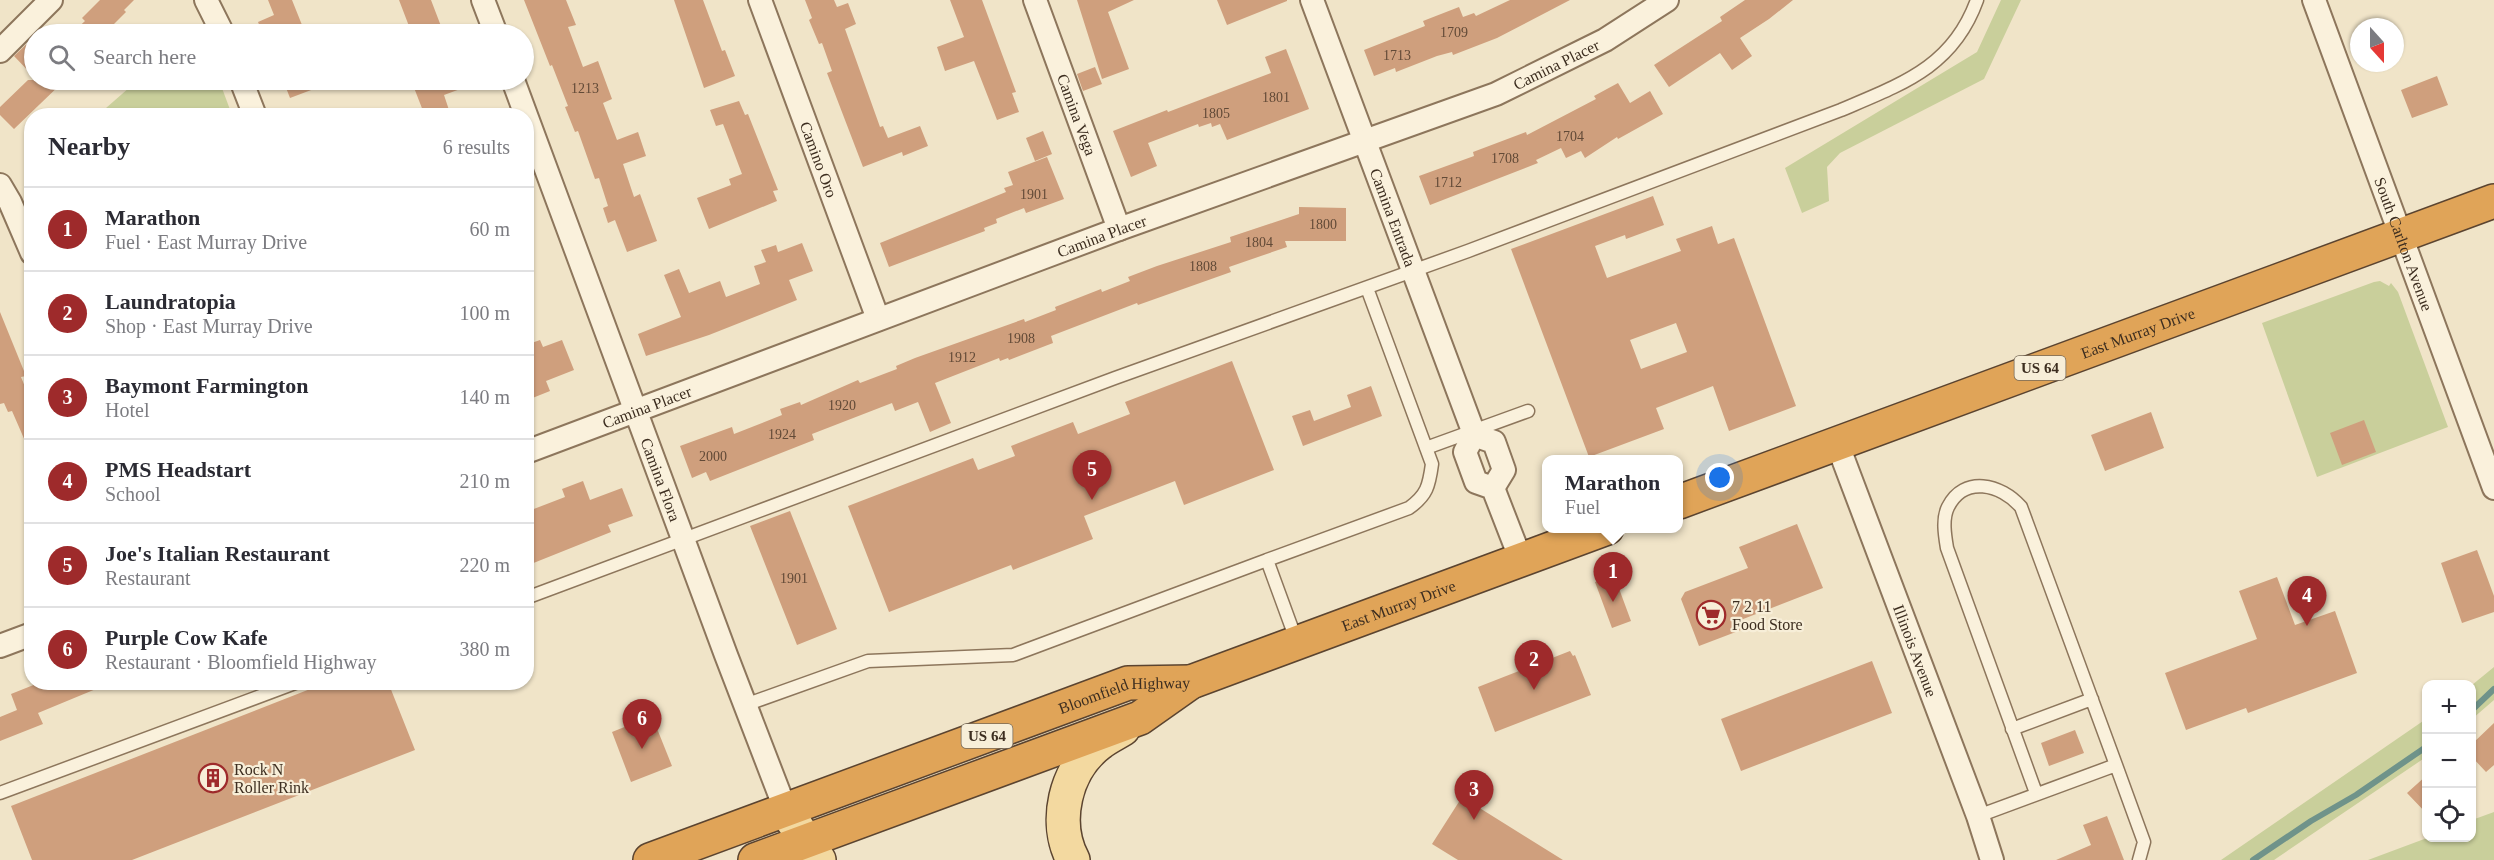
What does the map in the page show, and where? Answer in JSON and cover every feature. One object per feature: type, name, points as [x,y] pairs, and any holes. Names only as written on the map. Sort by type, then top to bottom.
[{"type":"highway","name":"East Murray Drive","points":[[1683,501],[2494,201]]},
{"type":"highway","name":"East Murray Drive","points":[[1191,682],[1594,533]]},
{"type":"highway","name":"Bloomfield Highway","points":[[755,860],[812,851],[1140,718],[1191,682]]},
{"type":"highway","name":"Bloomfield Highway","points":[[650,860],[1128,683],[1191,682]]},
{"type":"main road","points":[[1073,860],[1067,845],[1063,823],[1071,778],[1083,760],[1098,745],[1140,718]]},
{"type":"main road","points":[[786,811],[812,851]]},
{"type":"street","points":[[27,24],[51,0]]},
{"type":"street","points":[[206,0],[218,24]]},
{"type":"street","points":[[483,0],[492,24]]},
{"type":"street","name":"Camino Oro","points":[[760,0],[878,319]]},
{"type":"street","name":"Camina Vega","points":[[1035,0],[1119,229]]},
{"type":"street","name":"Camina Entrada","points":[[1312,0],[1473,433]]},
{"type":"street","name":"Camina Placer","points":[[534,449],[1119,229],[1496,94],[1605,40],[1667,0]]},
{"type":"street","name":"South Carlton Avenue","points":[[2314,0],[2494,488]]},
{"type":"street","points":[[0,51],[24,27]]},
{"type":"street","points":[[245,90],[252,108]]},
{"type":"street","name":"Camina Flora","points":[[517,90],[524,108]]},
{"type":"street","name":"Camina Flora","points":[[534,136],[786,811]]},
{"type":"street","points":[[0,186],[10,202],[24,234]]},
{"type":"street","points":[[1473,433],[1465,452],[1476,482],[1493,488],[1521,560]]},
{"type":"street","name":"Illinois Avenue","points":[[1837,443],[1978,816],[1992,860]]},
{"type":"street","points":[[0,646],[24,637]]},
{"type":"lane","points":[[534,595],[1114,378],[1414,271],[1842,110],[1897,86],[1948,51],[1962,33],[1977,0]]},
{"type":"lane","points":[[746,705],[868,661],[1013,655],[1409,508],[1422,499],[1429,484],[1432,464],[1367,288]]},
{"type":"lane","points":[[1426,448],[1473,433],[1528,411]]},
{"type":"lane","points":[[2036,793],[1947,548],[1944,527],[1947,508],[1958,493],[1976,486],[1992,487],[2010,495],[2021,507],[2144,842],[2139,860]]},
{"type":"lane","points":[[1267,560],[1297,643]]},
{"type":"lane","points":[[0,793],[277,690]]},
{"type":"lane","points":[[2012,729],[2092,699]]},
{"type":"lane","points":[[1978,816],[2116,765]]},
{"type":"green space","points":[[2001,0],[2021,0],[1984,79],[1840,153],[1827,167],[1829,201],[1802,213],[1785,168],[1977,52]]},
{"type":"green space","points":[[127,90],[223,90],[229,108],[106,108]]},
{"type":"green space","points":[[2380,281],[2389,286],[2391,283],[2398,292],[2448,427],[2317,477],[2262,323]]},
{"type":"green space","points":[[2494,667],[2494,700],[2476,716],[2476,682]]},
{"type":"green space","points":[[2422,722],[2422,760],[2274,860],[2221,860]]},
{"type":"green space","points":[[2494,812],[2494,860],[2368,860],[2422,840],[2422,842],[2476,842],[2476,819]]},
{"type":"building","points":[[100,0],[134,0],[114,24],[82,24],[85,21],[82,18]]},
{"type":"building","points":[[268,0],[292,0],[302,24],[259,24],[258,22],[274,15]]},
{"type":"building","points":[[399,0],[431,0],[440,24],[408,24]]},
{"type":"building","points":[[524,0],[566,0],[576,25],[568,27],[583,67],[598,61],[612,99],[603,103],[617,140],[638,132],[646,156],[623,164],[634,197],[640,194],[657,241],[627,252],[615,220],[608,223],[603,208],[608,206],[599,178],[595,179],[578,131],[575,132],[565,107],[568,106],[552,65],[550,66]]},
{"type":"building","points":[[674,0],[703,0],[722,51],[725,50],[735,76],[704,88]]},
{"type":"building","points":[[805,0],[834,0],[837,7],[848,3],[856,24],[845,29],[880,127],[883,126],[888,138],[920,126],[928,146],[903,156],[902,152],[863,167],[827,73],[832,71],[822,43],[819,44],[809,20],[812,18]]},
{"type":"building","points":[[950,0],[982,0],[1016,92],[1012,93],[1019,112],[997,120],[974,61],[945,71],[937,47],[964,37]]},
{"type":"building","points":[[1077,0],[1134,0],[1108,12],[1129,69],[1102,79]]},
{"type":"building","points":[[1217,0],[1287,0],[1287,1],[1227,25]]},
{"type":"building","points":[[1510,0],[1570,0],[1497,38],[1453,55],[1452,52],[1396,72],[1395,68],[1374,76],[1364,50],[1425,26],[1423,21],[1459,7],[1463,17],[1474,13],[1476,16]]},
{"type":"building","points":[[1745,0],[1793,0],[1740,38],[1752,56],[1732,70],[1720,53],[1669,87],[1654,65],[1722,21],[1720,17]]},
{"type":"building","points":[[24,46],[24,66],[14,56]]},
{"type":"building","points":[[1286,49],[1309,109],[1227,140],[1220,124],[1212,127],[1211,123],[1199,127],[1198,124],[1148,143],[1157,166],[1131,177],[1113,131],[1271,73],[1265,57]]},
{"type":"building","points":[[1095,67],[1102,84],[1083,91],[1077,74]]},
{"type":"building","points":[[2437,76],[2448,105],[2412,118],[2401,90]]},
{"type":"building","points":[[1618,83],[1630,103],[1650,91],[1663,114],[1618,139],[1617,137],[1585,158],[1581,151],[1566,158],[1561,148],[1536,160],[1538,163],[1430,205],[1419,176],[1474,156],[1473,152],[1526,132],[1527,135],[1596,99],[1594,96]]},
{"type":"building","points":[[24,84],[24,90],[55,90],[36,108],[24,108],[24,119],[14,129],[0,115],[0,107]]},
{"type":"building","points":[[287,90],[311,90],[290,98]]},
{"type":"building","points":[[415,90],[458,90],[444,95],[448,108],[422,108]]},
{"type":"building","points":[[739,101],[745,115],[748,114],[778,190],[773,191],[777,201],[709,229],[697,198],[731,185],[729,179],[742,174],[723,124],[716,126],[710,110]]},
{"type":"building","points":[[1043,131],[1052,154],[1035,161],[1026,138]]},
{"type":"building","points":[[1047,157],[1064,199],[1026,213],[1024,208],[996,219],[997,223],[984,228],[985,231],[889,267],[880,243],[1006,192],[1004,188],[1013,185],[1008,172]]},
{"type":"building","points":[[1653,196],[1664,225],[1626,239],[1625,235],[1595,246],[1607,278],[1681,251],[1676,239],[1712,226],[1718,244],[1734,238],[1796,406],[1729,431],[1713,386],[1656,408],[1664,429],[1594,455],[1588,455],[1511,249]],"holes":[[[1676,323],[1687,352],[1641,369],[1630,340]]]},
{"type":"building","points":[[1299,207],[1346,208],[1346,241],[1285,241],[1287,247],[1229,267],[1231,272],[1138,305],[1137,303],[1051,336],[1053,343],[1009,360],[1008,358],[1000,361],[999,358],[935,383],[951,423],[930,432],[918,402],[895,411],[892,403],[812,434],[814,440],[710,481],[706,472],[692,478],[680,446],[732,427],[734,434],[782,415],[780,409],[800,402],[801,405],[858,380],[860,383],[897,369],[896,366],[915,358],[1024,319],[1025,322],[1056,310],[1055,307],[1101,289],[1102,292],[1130,281],[1128,277],[1231,242],[1230,237],[1299,214]]},
{"type":"building","points":[[802,243],[813,271],[789,280],[797,300],[709,335],[646,356],[638,334],[681,317],[664,275],[679,269],[689,293],[720,281],[726,297],[760,284],[754,266],[766,262],[761,250],[776,245],[778,252]]},
{"type":"building","points":[[0,312],[24,371],[24,376],[21,377],[24,384],[24,439],[12,411],[8,412],[4,403],[0,404]]},
{"type":"building","points":[[540,340],[543,347],[562,340],[574,370],[546,381],[550,391],[534,397],[534,342]]},
{"type":"building","points":[[1232,361],[1274,470],[1184,505],[1175,481],[1084,516],[1093,539],[1013,570],[1011,565],[889,612],[848,506],[973,458],[978,470],[1015,456],[1011,446],[1073,422],[1078,434],[1130,414],[1125,402]]},
{"type":"building","points":[[1371,386],[1382,416],[1303,446],[1292,416],[1310,410],[1314,421],[1351,407],[1347,395]]},
{"type":"building","points":[[2151,412],[2164,448],[2105,471],[2091,435]]},
{"type":"building","points":[[2364,420],[2376,452],[2342,465],[2330,433]]},
{"type":"building","points":[[583,481],[590,500],[622,488],[633,516],[608,525],[611,532],[534,563],[534,509],[565,497],[562,489]]},
{"type":"building","points":[[790,511],[837,629],[797,645],[750,526]]},
{"type":"building","points":[[1797,524],[1823,588],[1738,621],[1741,630],[1699,646],[1681,599],[1685,592],[1748,568],[1739,547]]},
{"type":"building","points":[[2477,550],[2494,596],[2494,612],[2462,623],[2441,563]]},
{"type":"building","points":[[1614,575],[1631,621],[1612,628],[1595,582]]},
{"type":"building","points":[[2277,577],[2295,625],[2335,611],[2357,673],[2248,713],[2246,708],[2186,730],[2165,673],[2257,639],[2239,591]]},
{"type":"building","points":[[1570,651],[1573,656],[1575,655],[1591,695],[1495,732],[1478,687]]},
{"type":"building","points":[[1872,661],[1892,713],[1741,771],[1721,719]]},
{"type":"building","points":[[24,689],[94,690],[38,713],[43,724],[0,741],[0,717],[17,710],[11,694]]},
{"type":"building","name":"Rock N Roller Rink","points":[[308,690],[391,690],[415,750],[132,860],[32,860],[11,806]]},
{"type":"building","points":[[652,716],[672,766],[631,782],[612,732]]},
{"type":"building","points":[[2494,723],[2494,765],[2486,772],[2476,761],[2476,740]]},
{"type":"building","points":[[2075,730],[2084,753],[2049,766],[2041,743]]},
{"type":"building","points":[[2422,780],[2422,809],[2407,793]]},
{"type":"building","points":[[1462,797],[1563,860],[1458,860],[1432,844]]},
{"type":"building","points":[[2107,816],[2124,860],[2056,860],[2091,845],[2083,825]]},
{"type":"waterway","points":[[2476,706],[2494,689]]},
{"type":"waterway","points":[[2253,860],[2311,821],[2356,795],[2422,750]]},
{"type":"place","name":"Joe's Italian Restaurant","points":[[1092,500]]},
{"type":"place","name":"Marathon","points":[[1613,602]]},
{"type":"place","name":"7 2 11 Food Store","points":[[1711,615]]},
{"type":"place","name":"PMS Headstart","points":[[2307,626]]},
{"type":"place","name":"Laundratopia","points":[[1534,690]]},
{"type":"place","name":"Purple Cow Kafe","points":[[642,749]]},
{"type":"place","name":"Rock N Roller Rink","points":[[213,778]]},
{"type":"place","name":"Baymont Farmington","points":[[1474,820]]}]
